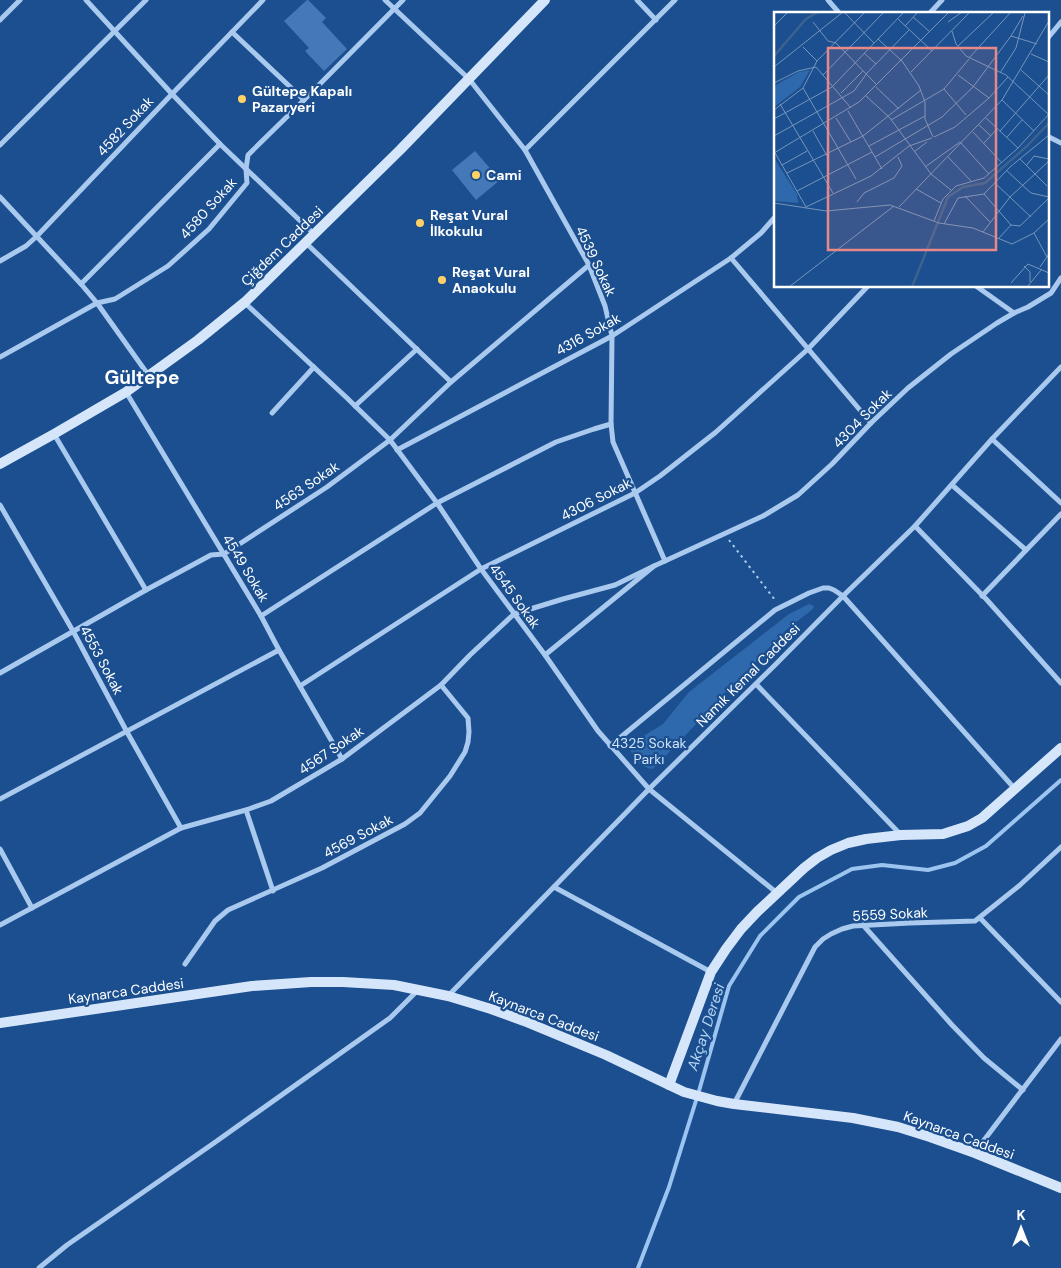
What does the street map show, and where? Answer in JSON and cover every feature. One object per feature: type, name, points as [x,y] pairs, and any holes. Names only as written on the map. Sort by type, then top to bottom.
[{"type":"street","points":[[0,20],[20,0]]},
{"type":"street","points":[[86,0],[220,144],[314,234]]},
{"type":"street","points":[[0,145],[146,0]]},
{"type":"street","name":"4582 Sokak","points":[[0,261],[26,246],[37,236],[263,0]]},
{"type":"street","name":"4539 Sokak","points":[[385,0],[469,79],[525,150],[589,265],[605,306],[612,336],[611,424],[613,442],[665,561]]},
{"type":"street","name":"4580 Sokak","points":[[0,357],[96,303],[115,299],[168,266],[209,229],[247,183],[248,155],[404,0]]},
{"type":"street","name":"Çiğdem Caddesi","points":[[0,464],[126,392],[198,340],[244,302],[400,150],[545,0]]},
{"type":"street","points":[[637,0],[656,20]]},
{"type":"street","points":[[525,150],[675,0]]},
{"type":"street","points":[[828,0],[838,12]]},
{"type":"street","points":[[931,12],[942,0]]},
{"type":"street","points":[[1048,39],[1061,22]]},
{"type":"street","points":[[232,32],[304,100]]},
{"type":"street","points":[[1048,136],[1061,143]]},
{"type":"street","points":[[81,284],[220,144]]},
{"type":"street","points":[[0,197],[81,284],[149,376]]},
{"type":"street","name":"4316 Sokak","points":[[397,450],[612,336],[730,258],[761,233],[774,218]]},
{"type":"street","points":[[306,243],[451,382]]},
{"type":"street","points":[[730,258],[871,423]]},
{"type":"street","name":"4563 Sokak","points":[[0,673],[211,555],[224,554],[327,487],[390,440],[451,382],[589,265]]},
{"type":"street","name":"4304 Sokak","points":[[654,566],[763,516],[798,495],[908,388],[951,354],[997,323],[1051,293],[1061,278]]},
{"type":"street","name":"4306 Sokak","points":[[300,686],[481,569],[635,493],[660,476],[716,432],[808,349],[866,288]]},
{"type":"street","points":[[979,288],[1014,313]]},
{"type":"street","name":"4545 Sokak","points":[[244,302],[390,440],[610,746],[649,789],[777,894]]},
{"type":"street","points":[[355,406],[417,349]]},
{"type":"street","points":[[272,413],[314,367]]},
{"type":"street","name":"Namık Kemal Caddesi","points":[[448,996],[649,789],[915,526],[992,439],[1061,367]]},
{"type":"street","name":"4549 Sokak","points":[[126,392],[261,616],[342,759]]},
{"type":"street","points":[[261,616],[437,503],[556,442],[611,424]]},
{"type":"street","points":[[54,434],[146,590]]},
{"type":"street","points":[[992,439],[1061,503]]},
{"type":"street","points":[[952,485],[1026,550]]},
{"type":"street","name":"4553 Sokak","points":[[0,505],[73,631],[181,828]]},
{"type":"street","points":[[982,596],[1061,514]]},
{"type":"street","points":[[915,526],[1061,682]]},
{"type":"street","points":[[545,655],[654,566]]},
{"type":"street","name":"4567 Sokak","points":[[0,925],[181,828],[271,801],[342,759],[441,685],[514,614],[615,585],[654,566]]},
{"type":"street","points":[[610,746],[775,610],[809,593],[829,588],[843,596],[1015,789]]},
{"type":"street","points":[[0,800],[279,650]]},
{"type":"street","points":[[756,684],[901,835]]},
{"type":"street","name":"4569 Sokak","points":[[185,964],[215,921],[228,910],[273,891],[350,853],[405,824],[420,813],[450,776],[468,742],[468,718],[441,685]]},
{"type":"street","points":[[669,1085],[711,972],[741,929],[804,868],[831,850],[848,843],[901,835],[943,834],[968,826],[982,818],[1061,748]]},
{"type":"street","points":[[246,810],[273,891]]},
{"type":"street","name":"5559 Sokak","points":[[734,1104],[815,947],[823,939],[842,929],[863,925],[976,921],[1059,854],[1061,847]]},
{"type":"street","points":[[0,849],[32,908]]},
{"type":"street","points":[[554,887],[711,972]]},
{"type":"street","points":[[980,918],[1061,1002]]},
{"type":"street","points":[[863,925],[984,1058],[1023,1090]]},
{"type":"street","name":"Kaynarca Caddesi","points":[[0,1023],[275,984],[343,982],[394,985],[448,996],[524,1021],[606,1054],[684,1092],[734,1104],[852,1118],[914,1131],[975,1153],[1061,1188]]},
{"type":"street","points":[[39,1268],[68,1245],[390,1018],[418,990]]},
{"type":"street","points":[[975,1153],[1061,1039]]},
{"type":"path","points":[[725,534],[780,607]]},
{"type":"green space","name":"4325 Sokak Parkı","points":[[809,604],[814,606],[813,609],[786,630],[655,767],[652,769],[647,768],[638,761],[629,748],[663,724],[689,692],[789,614]]},
{"type":"building","points":[[307,0],[326,18],[322,22],[347,49],[324,71],[305,51],[309,48],[284,21]]},
{"type":"building","name":"Cami","points":[[475,151],[500,180],[476,200],[452,170]]},
{"type":"waterway","name":"Akçay Deresi","points":[[638,1268],[669,1187],[729,986],[760,936],[799,897],[852,869],[882,865],[928,870],[955,863],[986,846],[1061,780]]},
{"type":"place","name":"Gültepe Kapalı Pazaryeri","points":[[242,99]]},
{"type":"place","name":"Cami","points":[[476,175]]},
{"type":"place","name":"Reşat Vural İlkokulu","points":[[420,223]]},
{"type":"place","name":"Reşat Vural Anaokulu","points":[[442,280]]},
{"type":"district","name":"Gültepe","points":[[142,377]]}]
